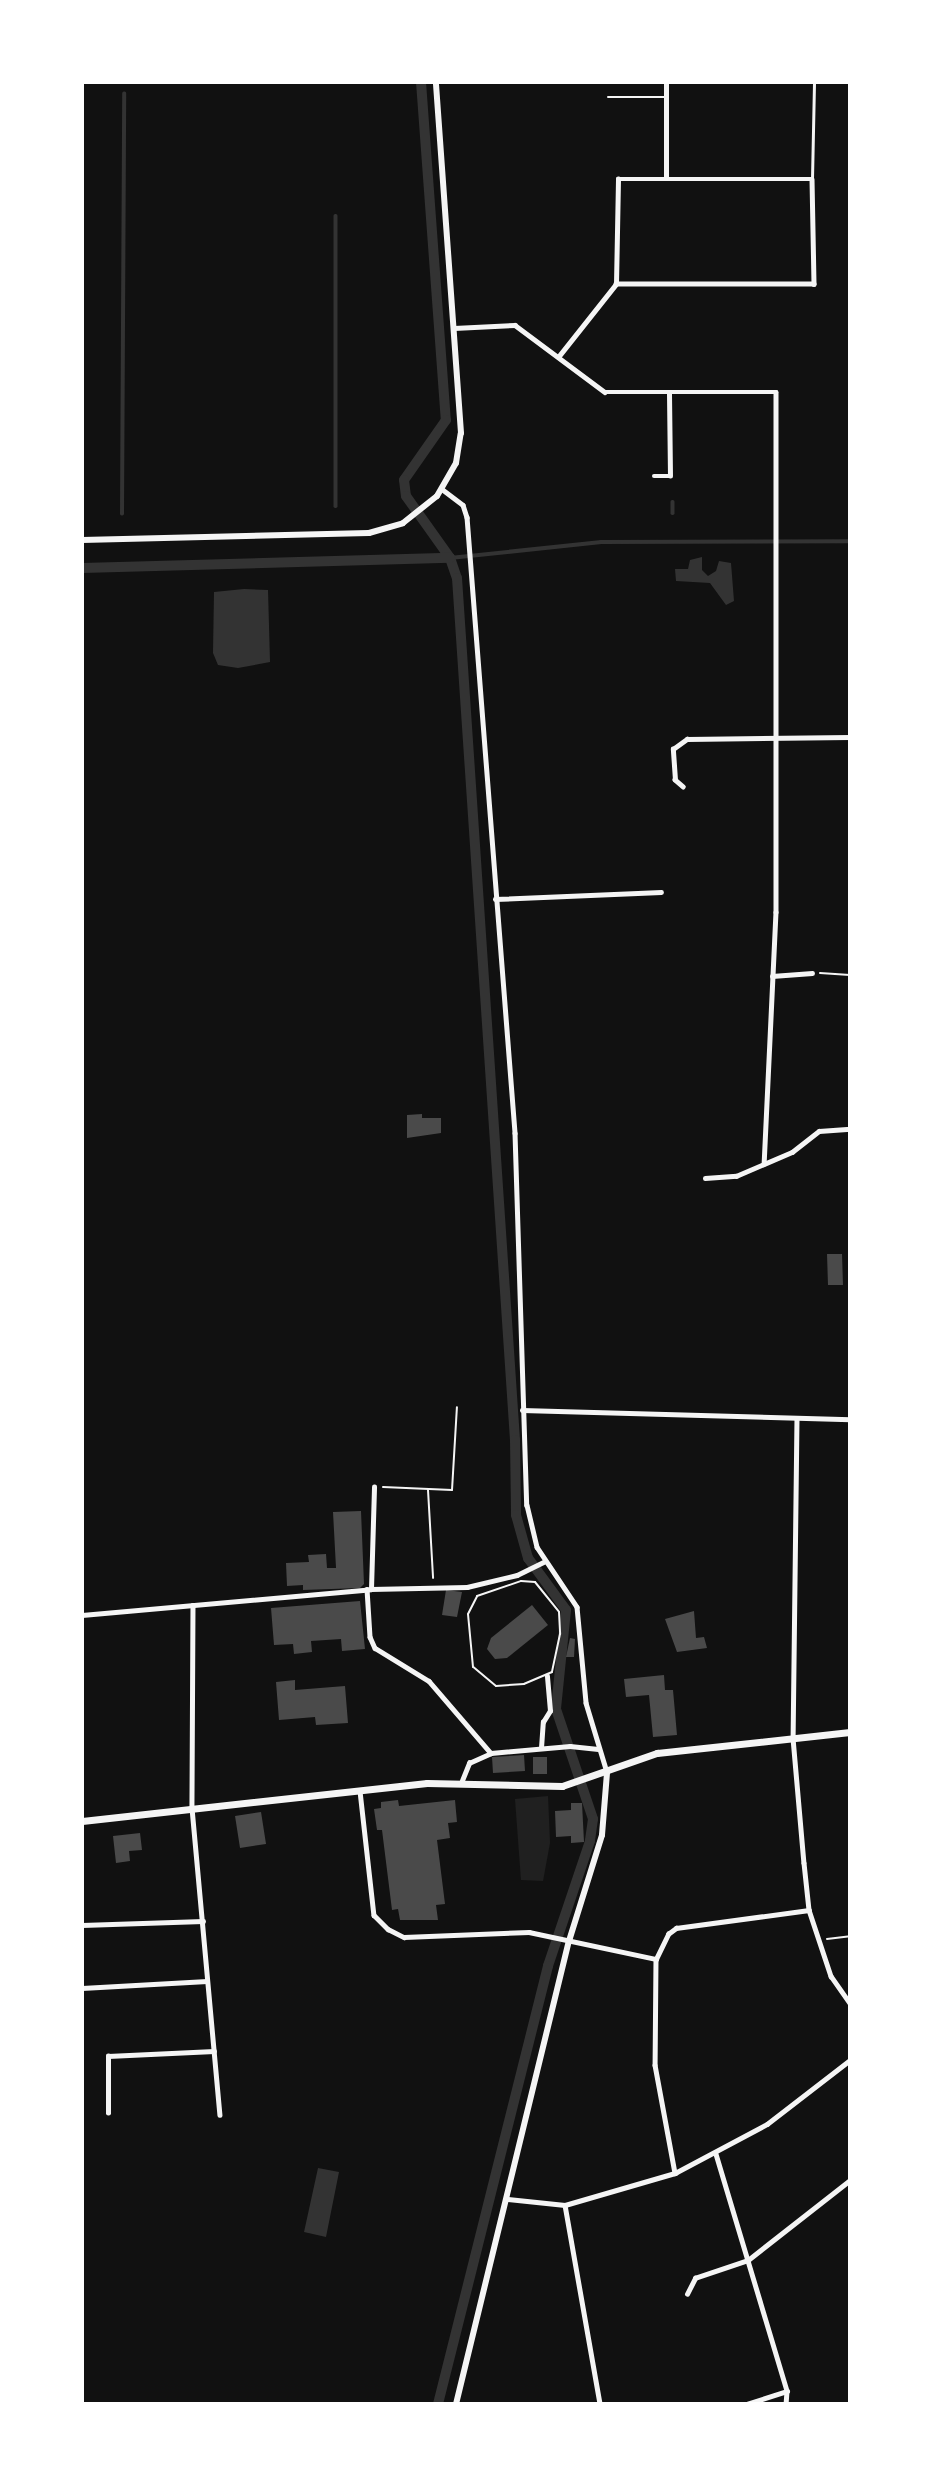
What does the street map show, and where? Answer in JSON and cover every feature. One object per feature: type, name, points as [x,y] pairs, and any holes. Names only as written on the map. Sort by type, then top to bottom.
[{"type":"main road","points":[[82,1821],[359,1789],[461,1783],[511,1788],[580,1783],[657,1753],[850,1732]]},
{"type":"street","points":[[82,540],[360,533],[408,520],[427,506],[442,489],[460,443],[436,82]]},
{"type":"street","points":[[666,82],[666,176]]},
{"type":"street","points":[[790,82],[798,82]]},
{"type":"street","points":[[559,356],[616,284],[618,179],[666,176],[744,181],[812,179],[814,284],[616,284]]},
{"type":"street","points":[[453,328],[515,325],[605,392],[776,392],[778,532],[774,564],[778,740],[764,1164]]},
{"type":"street","points":[[654,476],[670,477],[669,394]]},
{"type":"street","points":[[442,489],[467,513],[514,1133],[527,1505],[543,1563],[577,1606],[586,1703],[607,1773],[602,1835],[569,1941],[456,2404]]},
{"type":"street","points":[[683,787],[675,779],[673,749],[687,739],[778,740],[850,737]]},
{"type":"street","points":[[495,899],[661,892]]},
{"type":"street","points":[[772,976],[812,973]]},
{"type":"street","points":[[705,1178],[736,1176],[792,1152],[819,1131],[850,1129]]},
{"type":"street","points":[[522,1410],[850,1419]]},
{"type":"street","points":[[797,1418],[793,1738],[809,1910],[831,1976],[850,2003]]},
{"type":"street","points":[[374,1487],[369,1589],[370,1637],[375,1648],[429,1681],[491,1753]]},
{"type":"street","points":[[82,1615],[369,1589],[489,1583],[543,1563]]},
{"type":"street","points":[[193,1605],[192,1808],[220,2115]]},
{"type":"street","points":[[541,1748],[543,1722],[550,1711],[547,1676]]},
{"type":"street","points":[[461,1783],[468,1763],[491,1753],[570,1746],[598,1749]]},
{"type":"street","points":[[359,1789],[374,1915],[388,1929],[404,1937],[521,1932],[656,1959]]},
{"type":"street","points":[[675,2173],[655,2065],[656,1959],[668,1934],[676,1928],[809,1910]]},
{"type":"street","points":[[82,1925],[203,1921]]},
{"type":"street","points":[[82,1988],[206,1981]]},
{"type":"street","points":[[108,2113],[108,2056],[214,2051]]},
{"type":"street","points":[[508,2199],[565,2205],[675,2173],[716,2154],[767,2124],[850,2060]]},
{"type":"street","points":[[716,2154],[787,2391],[786,2404]]},
{"type":"street","points":[[687,2294],[695,2278],[748,2260],[850,2180]]},
{"type":"street","points":[[565,2205],[600,2404]]},
{"type":"street","points":[[747,2404],[787,2391]]},
{"type":"lane","points":[[812,179],[814,82]]},
{"type":"lane","points":[[608,97],[667,97]]},
{"type":"path","points":[[812,973],[850,975]]},
{"type":"path","points":[[374,1487],[453,1490],[457,1407]]},
{"type":"path","points":[[428,1489],[434,1586]]},
{"type":"path","points":[[521,1581],[535,1582],[559,1612],[560,1634],[547,1676],[524,1684],[496,1686],[473,1667],[468,1614],[477,1596],[521,1581]]},
{"type":"path","points":[[819,1940],[850,1936]]},
{"type":"shaded area","points":[[702,557],[702,570],[708,576],[716,571],[719,561],[731,563],[734,601],[726,605],[710,583],[676,581],[675,569],[688,569],[690,560]]},
{"type":"shaded area","points":[[268,590],[270,662],[238,668],[218,665],[213,653],[214,592]]},
{"type":"shaded area","points":[[548,1796],[550,1843],[543,1881],[521,1880],[515,1799]]},
{"type":"shaded area","points":[[318,2168],[339,2172],[326,2237],[304,2232]]},
{"type":"building","points":[[422,1114],[422,1118],[441,1118],[441,1133],[407,1138],[407,1115]]},
{"type":"building","points":[[827,1254],[842,1254],[843,1285],[828,1285]]},
{"type":"building","points":[[361,1511],[364,1584],[360,1588],[303,1590],[303,1585],[287,1586],[286,1563],[309,1562],[308,1555],[326,1554],[327,1568],[336,1568],[333,1512]]},
{"type":"building","points":[[446,1590],[462,1592],[457,1617],[442,1615]]},
{"type":"building","points":[[360,1601],[365,1649],[342,1651],[341,1639],[311,1641],[312,1652],[294,1654],[293,1644],[274,1645],[271,1608]]},
{"type":"building","points":[[532,1605],[548,1625],[507,1658],[495,1659],[487,1649],[491,1638]]},
{"type":"building","points":[[694,1611],[696,1638],[704,1637],[707,1648],[677,1652],[665,1619]]},
{"type":"building","points":[[570,1638],[575,1639],[574,1657],[566,1657]]},
{"type":"building","points":[[664,1675],[665,1690],[673,1690],[677,1735],[653,1737],[649,1695],[626,1697],[624,1679]]},
{"type":"building","points":[[295,1680],[295,1690],[345,1686],[348,1723],[316,1725],[315,1717],[279,1720],[276,1682]]},
{"type":"building","points":[[524,1755],[525,1771],[493,1773],[492,1757]]},
{"type":"building","points":[[533,1757],[547,1757],[547,1774],[533,1774]]},
{"type":"building","points":[[398,1800],[399,1806],[455,1800],[457,1822],[448,1823],[450,1838],[437,1840],[445,1904],[436,1905],[438,1920],[400,1920],[398,1909],[392,1910],[382,1830],[377,1830],[374,1809],[381,1808],[381,1802]]},
{"type":"building","points":[[571,1803],[582,1803],[584,1842],[571,1843],[571,1836],[556,1837],[555,1811],[571,1810]]},
{"type":"building","points":[[261,1812],[266,1844],[240,1848],[235,1816]]},
{"type":"building","points":[[140,1833],[142,1850],[129,1851],[130,1861],[116,1863],[113,1836]]},
{"type":"waterway","points":[[421,82],[446,420],[404,480],[406,496],[450,558],[457,578],[515,1440],[516,1515],[528,1558],[566,1610],[556,1709],[593,1819],[590,1841],[548,1966],[438,2404]]},
{"type":"waterway","points":[[122,514],[124,94]]},
{"type":"waterway","points":[[336,216],[336,506]]},
{"type":"waterway","points":[[673,502],[673,513]]},
{"type":"waterway","points":[[450,558],[601,542],[850,541]]},
{"type":"waterway","points":[[82,568],[450,558]]}]
